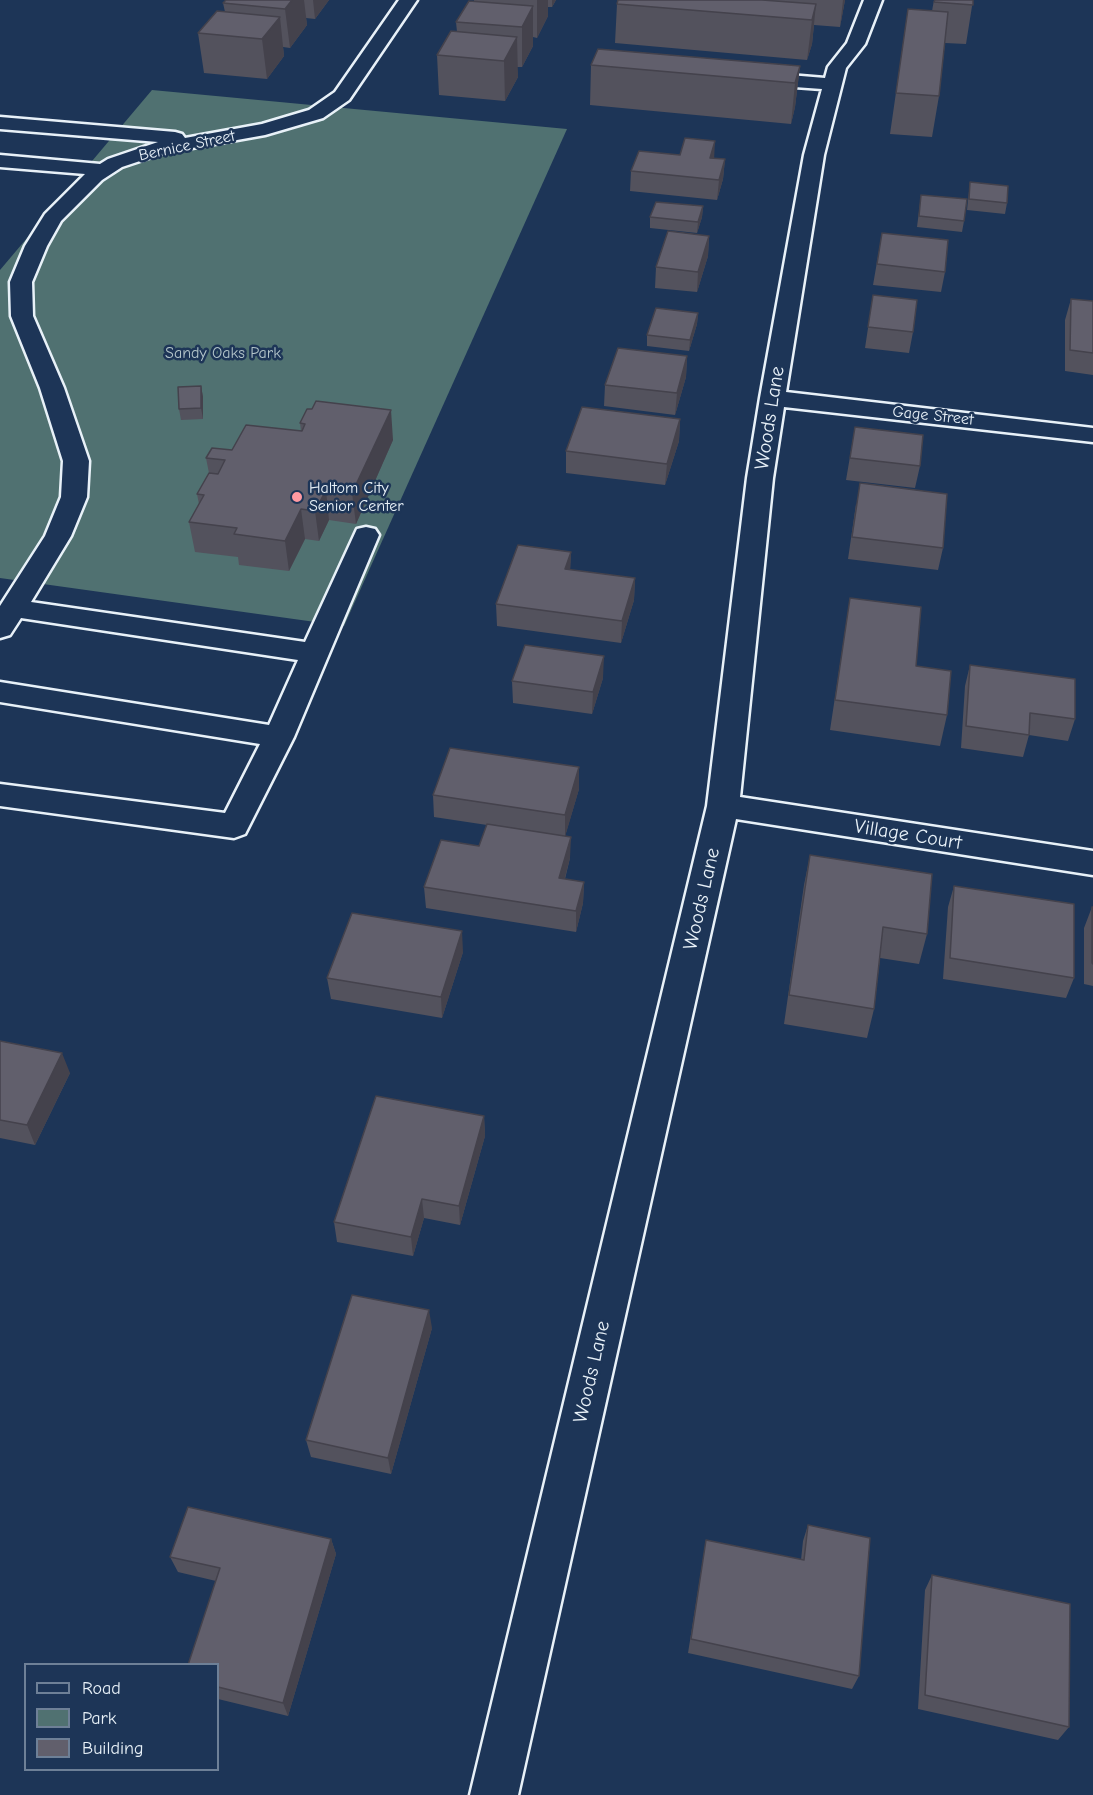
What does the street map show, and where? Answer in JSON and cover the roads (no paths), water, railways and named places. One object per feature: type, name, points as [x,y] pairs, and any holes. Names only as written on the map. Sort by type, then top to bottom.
[{"type":"street","name":"Bernice Street","points":[[6,618],[58,536],[74,497],[76,461],[52,388],[22,316],[21,282],[36,246],[52,218],[95,176],[116,163],[160,148],[209,141],[265,129],[316,114],[342,96],[408,0]]},
{"type":"street","name":"Woods Lane","points":[[494,1795],[723,806],[760,478],[814,155],[837,67],[856,44],[873,0]]},
{"type":"street","points":[[730,76],[832,84]]},
{"type":"street","points":[[0,123],[209,141]]},
{"type":"street","points":[[0,162],[104,170]]},
{"type":"street","name":"Gage Street","points":[[772,398],[1093,435]]},
{"type":"street","points":[[0,795],[234,826],[279,737],[366,536]]},
{"type":"street","points":[[6,618],[315,653]]},
{"type":"street","points":[[0,692],[279,737]]},
{"type":"street","name":"Village Court","points":[[723,806],[1093,863]]},
{"type":"place","name":"Haltom City Senior Center","points":[[297,497]]},
{"type":"park label","name":"Sandy Oaks Park","points":[[223,353]]}]
